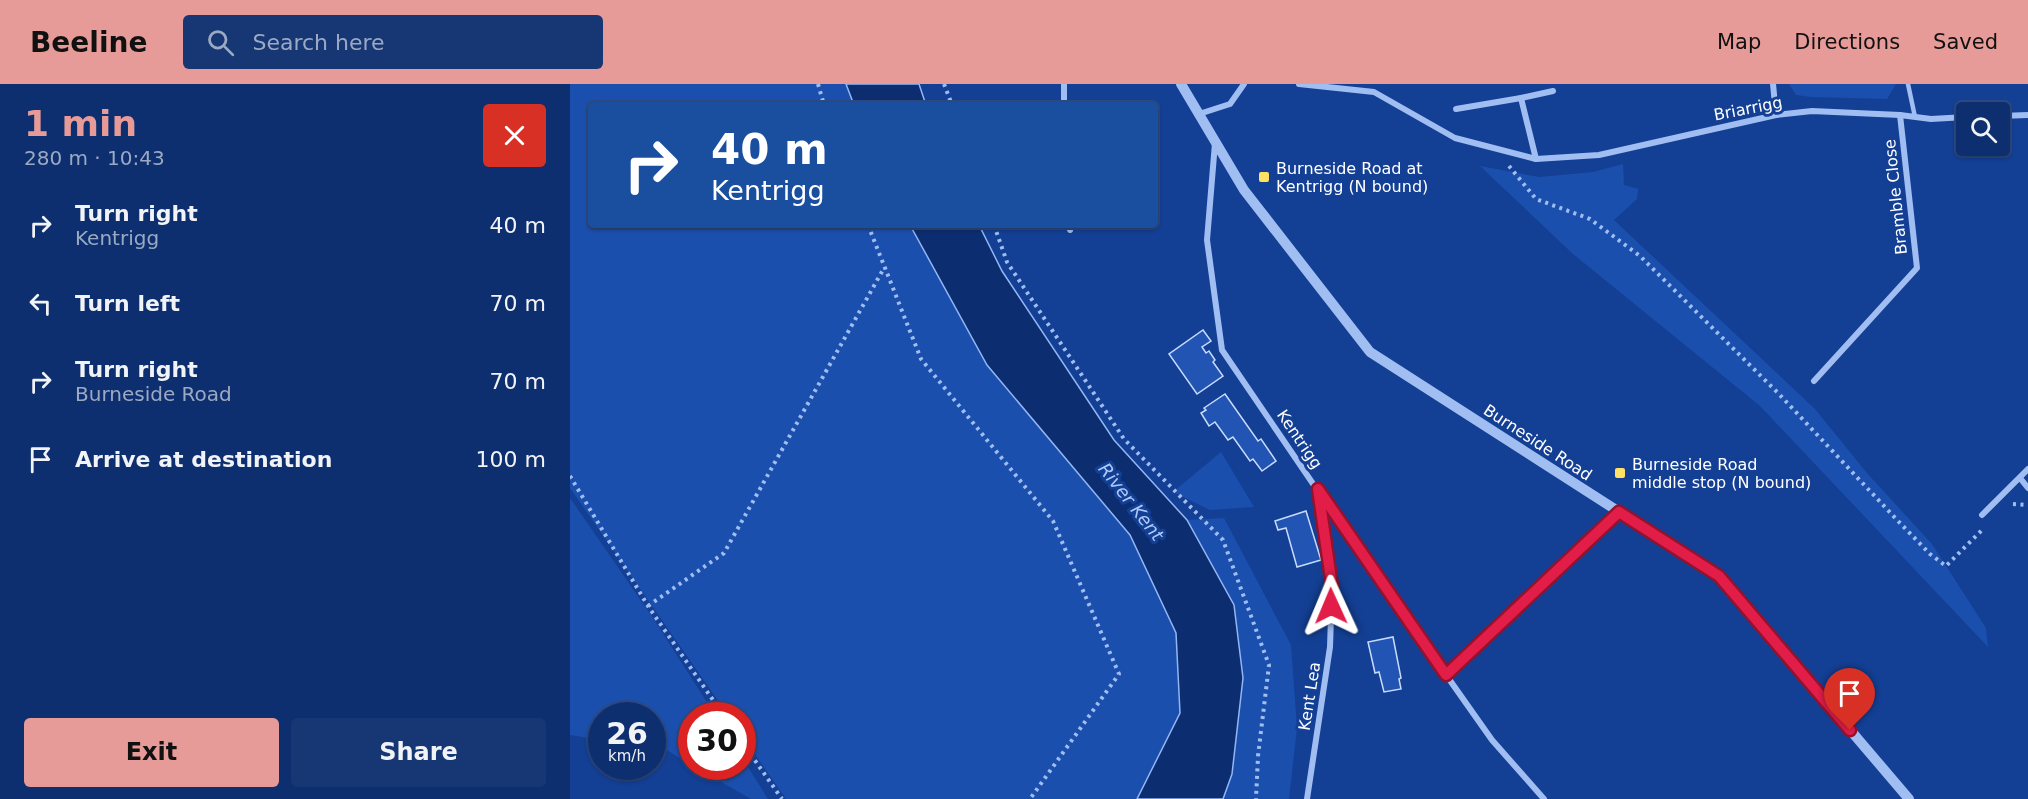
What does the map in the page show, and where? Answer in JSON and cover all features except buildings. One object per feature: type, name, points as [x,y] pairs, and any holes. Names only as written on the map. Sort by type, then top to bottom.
[{"type":"street","points":[[1064,84],[1064,102]]},
{"type":"street","name":"Burneside Road","points":[[1181,84],[1244,190],[1370,352],[1719,576],[1909,799]]},
{"type":"street","points":[[1199,114],[1230,104],[1244,84]]},
{"type":"street","name":"Briarrigg","points":[[1299,84],[1374,92],[1455,138],[1536,159],[1599,154],[1776,115],[1812,111],[1900,115],[1931,119],[1956,118]]},
{"type":"street","points":[[1773,84],[1776,115]]},
{"type":"street","points":[[1456,109],[1553,91]]},
{"type":"street","points":[[1521,98],[1536,159]]},
{"type":"street","name":"Bramble Close","points":[[1814,381],[1917,268],[1900,115]]},
{"type":"street","points":[[2010,116],[2028,115]]},
{"type":"street","name":"Kentrigg","points":[[1215,142],[1207,240],[1222,350],[1492,740],[1544,799]]},
{"type":"street","points":[[1982,515],[2028,469]]},
{"type":"street","points":[[2020,478],[2028,488]]},
{"type":"street","name":"Kent Lea","points":[[1307,799],[1330,647],[1332,586],[1318,489]]},
{"type":"lane","points":[[1908,84],[1915,117]]},
{"type":"lane","points":[[1446,675],[1619,512]]},
{"type":"path","points":[[818,84],[823,102]]},
{"type":"path","points":[[944,84],[951,102]]},
{"type":"path","points":[[1496,149],[1536,199],[1590,219],[1640,256],[1778,393],[1930,554],[1946,566],[1989,523]]},
{"type":"path","points":[[869,228],[921,359],[1053,521],[1119,674],[1030,799]]},
{"type":"path","points":[[995,228],[1007,262],[1124,439],[1223,540],[1269,665],[1258,756],[1256,799]]},
{"type":"path","points":[[648,606],[724,553],[885,268]]},
{"type":"path","points":[[570,476],[648,606],[714,702]]},
{"type":"path","points":[[2006,503],[2028,506]]},
{"type":"path","points":[[756,762],[782,799]]},
{"type":"shaded area","points":[[570,84],[846,84],[853,102],[588,102],[588,228],[912,228],[987,365],[1130,535],[1176,633],[1180,713],[1137,799],[786,799],[756,756],[756,702],[719,702],[570,488]]},
{"type":"shaded area","points":[[1789,84],[1896,84],[1887,99],[1796,95]]},
{"type":"shaded area","points":[[1623,164],[1624,185],[1638,189],[1637,199],[1614,220],[1815,409],[1867,473],[1932,544],[1986,628],[1988,647],[1760,406],[1573,254],[1480,166],[1539,177],[1593,172]]},
{"type":"shaded area","points":[[1221,452],[1254,507],[1210,510],[1173,492]]},
{"type":"shaded area","points":[[570,498],[653,618],[707,702],[678,702],[678,757],[666,750],[666,702],[588,702],[588,738],[570,735]]},
{"type":"shaded area","points":[[1224,518],[1291,645],[1297,728],[1289,799],[1223,799],[1232,774],[1243,678],[1234,605],[1187,520]]},
{"type":"shaded area","points":[[718,780],[756,780],[768,799],[751,799]]},
{"type":"water","points":[[846,84],[919,84],[925,102],[853,102]]},
{"type":"water","name":"River Kent","points":[[912,228],[980,228],[1002,271],[1114,440],[1187,520],[1234,605],[1243,678],[1232,774],[1223,799],[1137,799],[1180,713],[1176,633],[1130,535],[987,365]]},
{"type":"place","name":"Burneside Road at Kentrigg (N bound)","points":[[1264,177]]},
{"type":"place","name":"Burneside Road middle stop (N bound)","points":[[1620,473]]},
{"type":"route","points":[[1331,606],[1332,586],[1318,489],[1446,675],[1619,512],[1719,576],[1850,730]]}]
